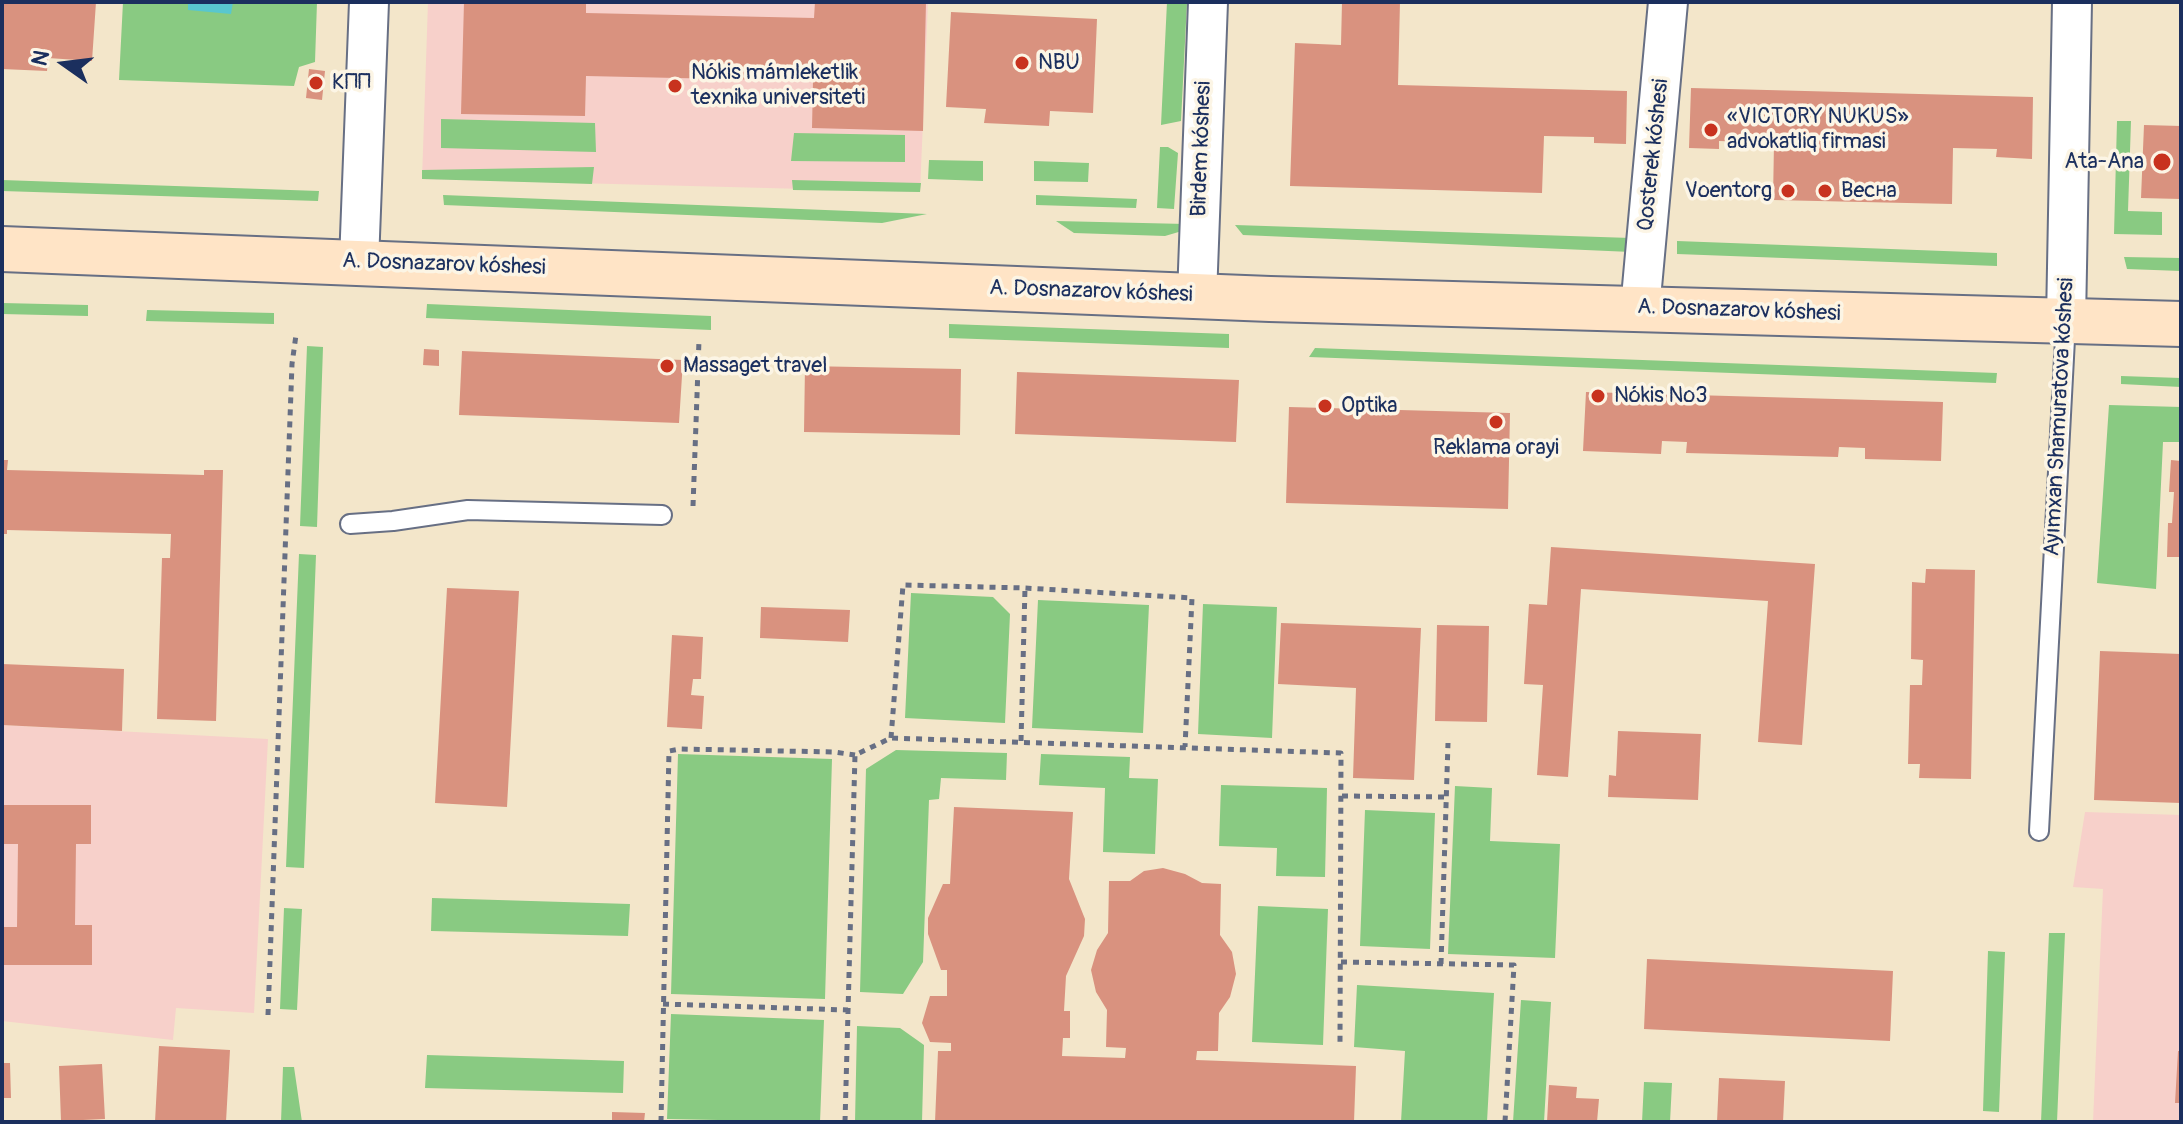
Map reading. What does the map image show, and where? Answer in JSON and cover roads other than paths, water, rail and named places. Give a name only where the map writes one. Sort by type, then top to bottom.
[{"type":"main road","name":"A. Dosnazarov kóshesi","points":[[2,249],[1197,296],[2181,324]]},
{"type":"street","points":[[359,262],[369,2]]},
{"type":"street","name":"Birdem kóshesi","points":[[1197,296],[1208,2]]},
{"type":"street","name":"Qosterek kóshesi","points":[[1640,309],[1668,2]]},
{"type":"street","name":"Ayımxan Shamuratova kóshesi","points":[[2066,320],[2072,2]]},
{"type":"lane","name":"Ayımxan Shamuratova kóshesi","points":[[2039,831],[2066,320]]},
{"type":"lane","points":[[350,524],[468,510],[662,515]]},
{"type":"water","points":[[188,2],[233,2],[231,14],[188,10]]},
{"type":"place","name":"NBU","points":[[1022,63]]},
{"type":"place","name":"КПП","points":[[316,83]]},
{"type":"place","name":"Nókis mámleketlik texnika universiteti","points":[[675,86]]},
{"type":"place","name":"«VICTORY NUKUS» advokatliq firmasi","points":[[1711,130]]},
{"type":"place","name":"Ata-Ana","points":[[2162,162]]},
{"type":"place","name":"Voentorg","points":[[1788,191]]},
{"type":"place","name":"Весна","points":[[1825,191]]},
{"type":"place","name":"Massaget travel","points":[[667,366]]},
{"type":"place","name":"Nókis №3","points":[[1598,396]]},
{"type":"place","name":"Optika","points":[[1325,406]]},
{"type":"place","name":"Reklama orayi","points":[[1496,422]]}]
